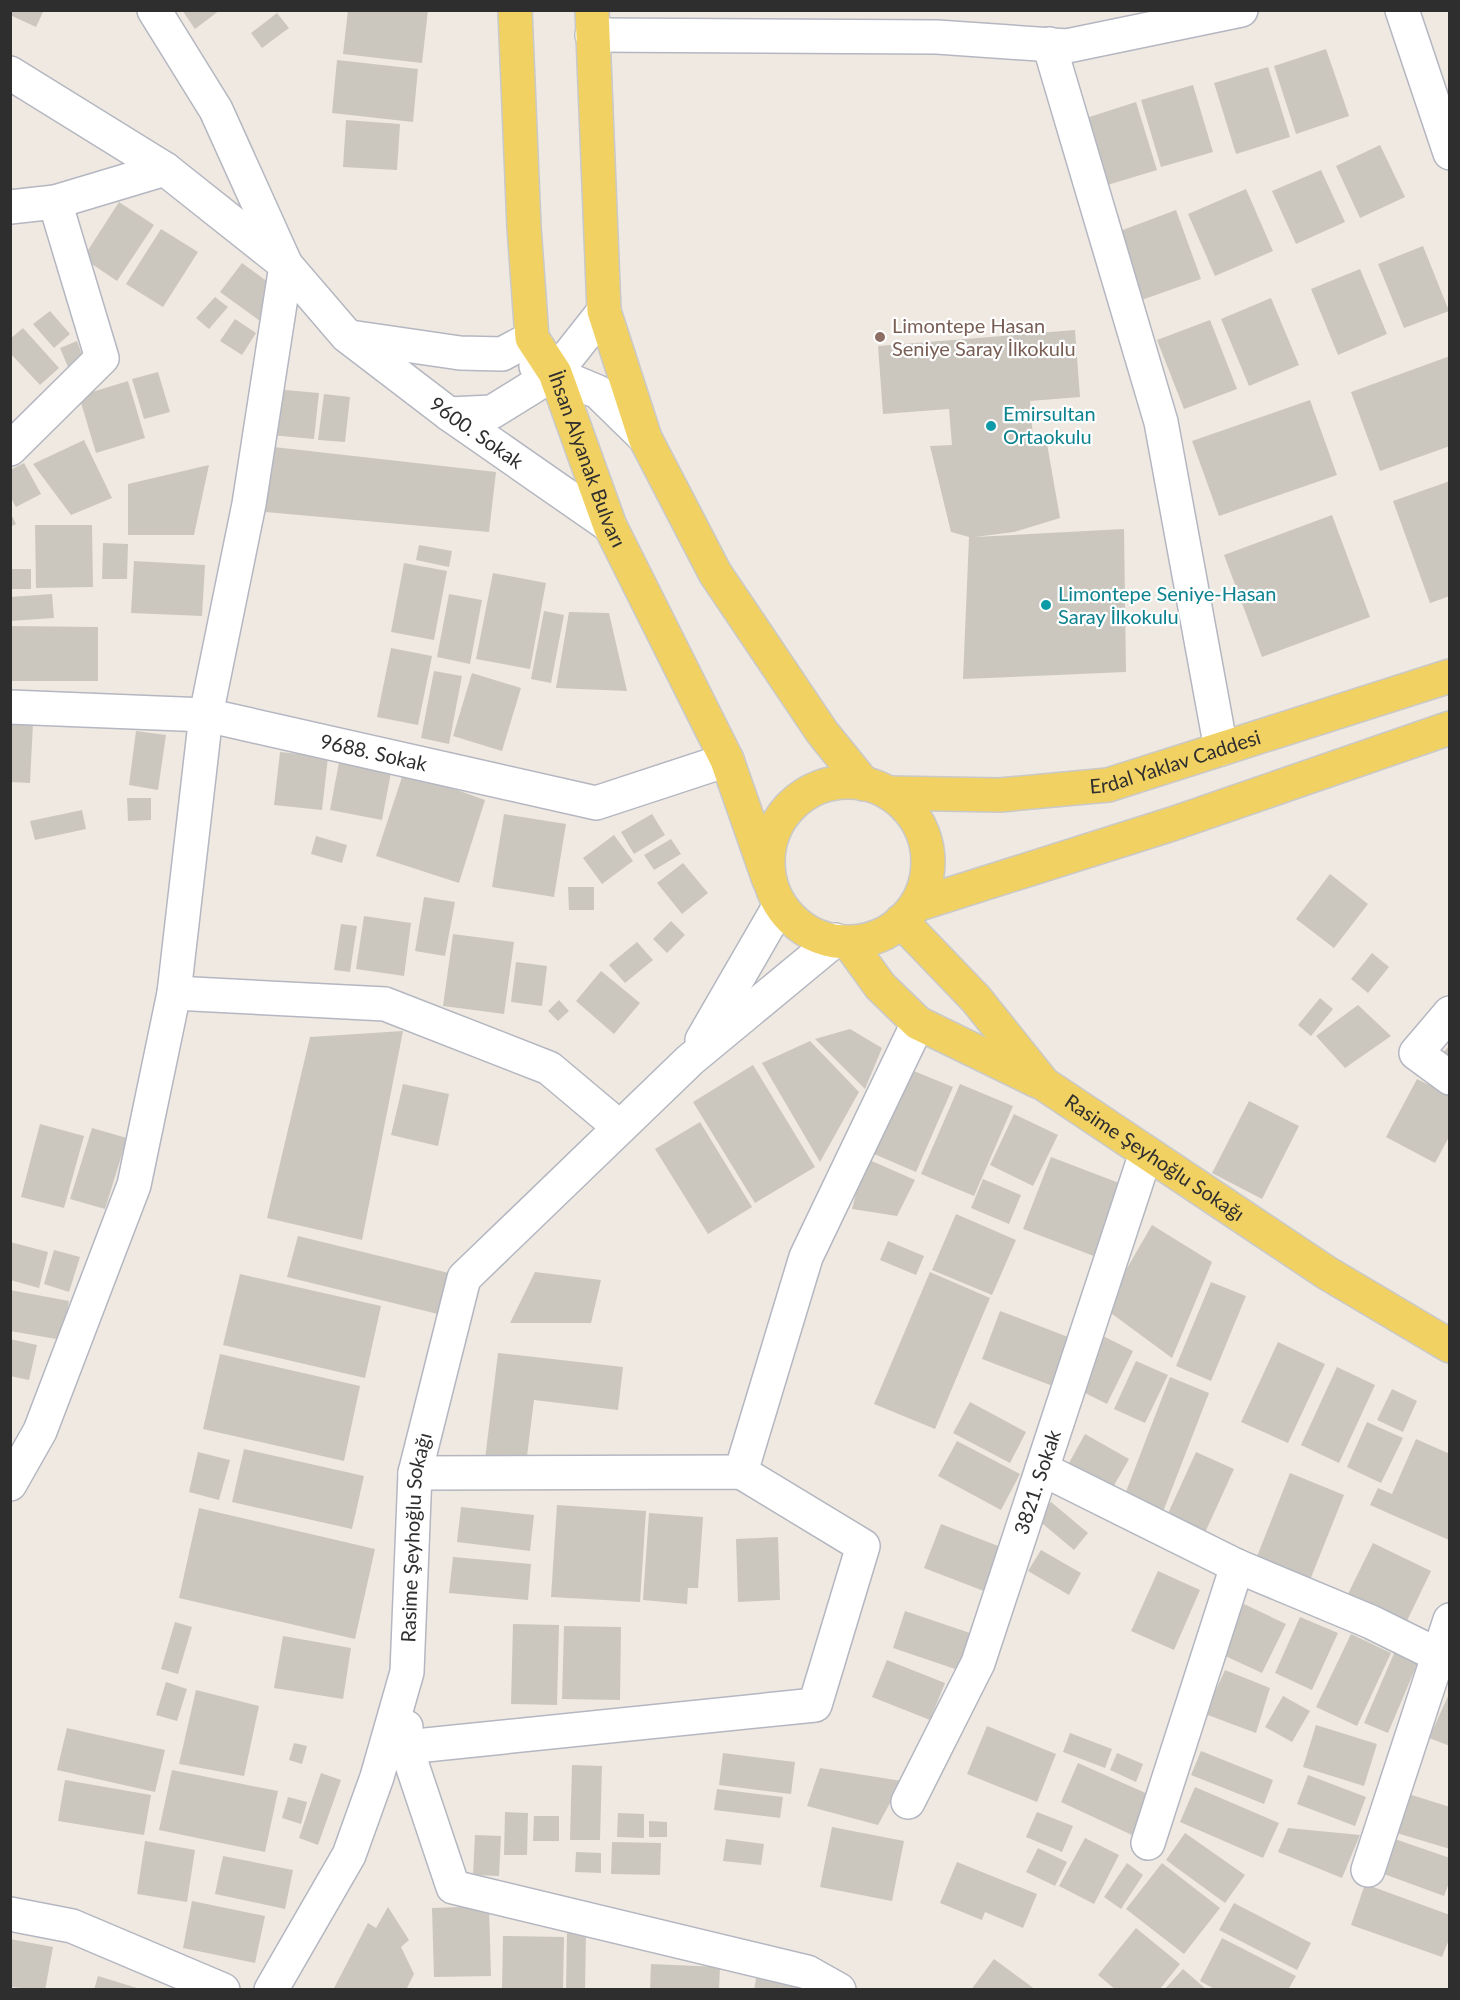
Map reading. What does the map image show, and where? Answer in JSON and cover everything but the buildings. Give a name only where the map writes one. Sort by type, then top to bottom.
[{"type":"main road","name":"İhsan Alyanak Bulvarı","points":[[515,10],[524,228],[532,338],[555,373],[610,526],[727,760],[775,893]]},
{"type":"main road","points":[[592,23],[604,310],[645,438],[715,573],[822,732],[877,789],[909,810],[922,832],[928,856],[927,873],[908,913]]},
{"type":"main road","name":"Erdal Yaklav Caddesi","points":[[877,789],[1000,795],[1108,784],[1449,676]]},
{"type":"main road","points":[[877,789],[838,783],[812,791],[791,806],[775,828],[768,854],[775,893],[798,926],[822,938],[842,941],[875,938],[908,913],[1449,728]]},
{"type":"main road","name":"Rasime Şeyhoğlu Sokağı","points":[[908,913],[1044,1084],[1327,1273],[1449,1346]]},
{"type":"main road","points":[[842,941],[880,986],[918,1023],[1044,1084]]},
{"type":"street","points":[[10,1484],[40,1431],[134,1185],[174,993],[206,715],[249,504],[286,265],[216,110],[154,10]]},
{"type":"street","points":[[592,23],[969,25],[1049,44],[1067,46],[1241,10]]},
{"type":"street","points":[[1402,10],[1449,153]]},
{"type":"street","points":[[1049,44],[1161,422],[1221,749]]},
{"type":"street","points":[[10,73],[165,169],[286,265]]},
{"type":"street","points":[[10,207],[55,202],[165,169]]},
{"type":"street","points":[[10,449],[102,358],[55,202]]},
{"type":"street","name":"9600. Sokak","points":[[286,265],[347,336],[449,414],[610,526]]},
{"type":"street","points":[[449,414],[492,412],[555,373],[604,310]]},
{"type":"street","points":[[347,336],[460,353],[502,354],[555,373],[598,392],[645,438]]},
{"type":"street","points":[[502,354],[532,338]]},
{"type":"street","name":"9688. Sokak","points":[[10,707],[206,715],[596,803],[727,760]]},
{"type":"street","points":[[690,1060],[775,893]]},
{"type":"street","points":[[690,1060],[842,941]]},
{"type":"street","points":[[174,993],[385,1004],[549,1068],[618,1126]]},
{"type":"street","points":[[1449,1014],[1416,1053],[1449,1078]]},
{"type":"street","points":[[741,1472],[806,1257],[918,1023]]},
{"type":"street","name":"Rasime Şeyhoğlu Sokağı","points":[[271,1989],[349,1855],[377,1777],[407,1672],[416,1473],[464,1278],[618,1126],[690,1060]]},
{"type":"street","name":"3821. Sokak","points":[[908,1802],[978,1663],[1146,1153]]},
{"type":"street","points":[[1042,1469],[1237,1566],[1371,1622],[1444,1658]]},
{"type":"street","points":[[406,1747],[815,1705],[863,1546],[741,1472],[416,1473]]},
{"type":"street","points":[[1148,1843],[1237,1566]]},
{"type":"street","points":[[1368,1870],[1444,1658],[1449,1620]]},
{"type":"street","points":[[407,1672],[406,1747],[453,1887],[807,1972],[839,1989]]},
{"type":"street","points":[[10,1914],[72,1926],[223,1989]]},
{"type":"place","name":"Limontepe Hasan Seniye Saray İlkokulu","points":[[880,337]]},
{"type":"place","name":"Emirsultan Ortaokulu","points":[[991,426]]},
{"type":"place","name":"Limontepe Seniye-Hasan Saray İlkokulu","points":[[1046,605]]}]
